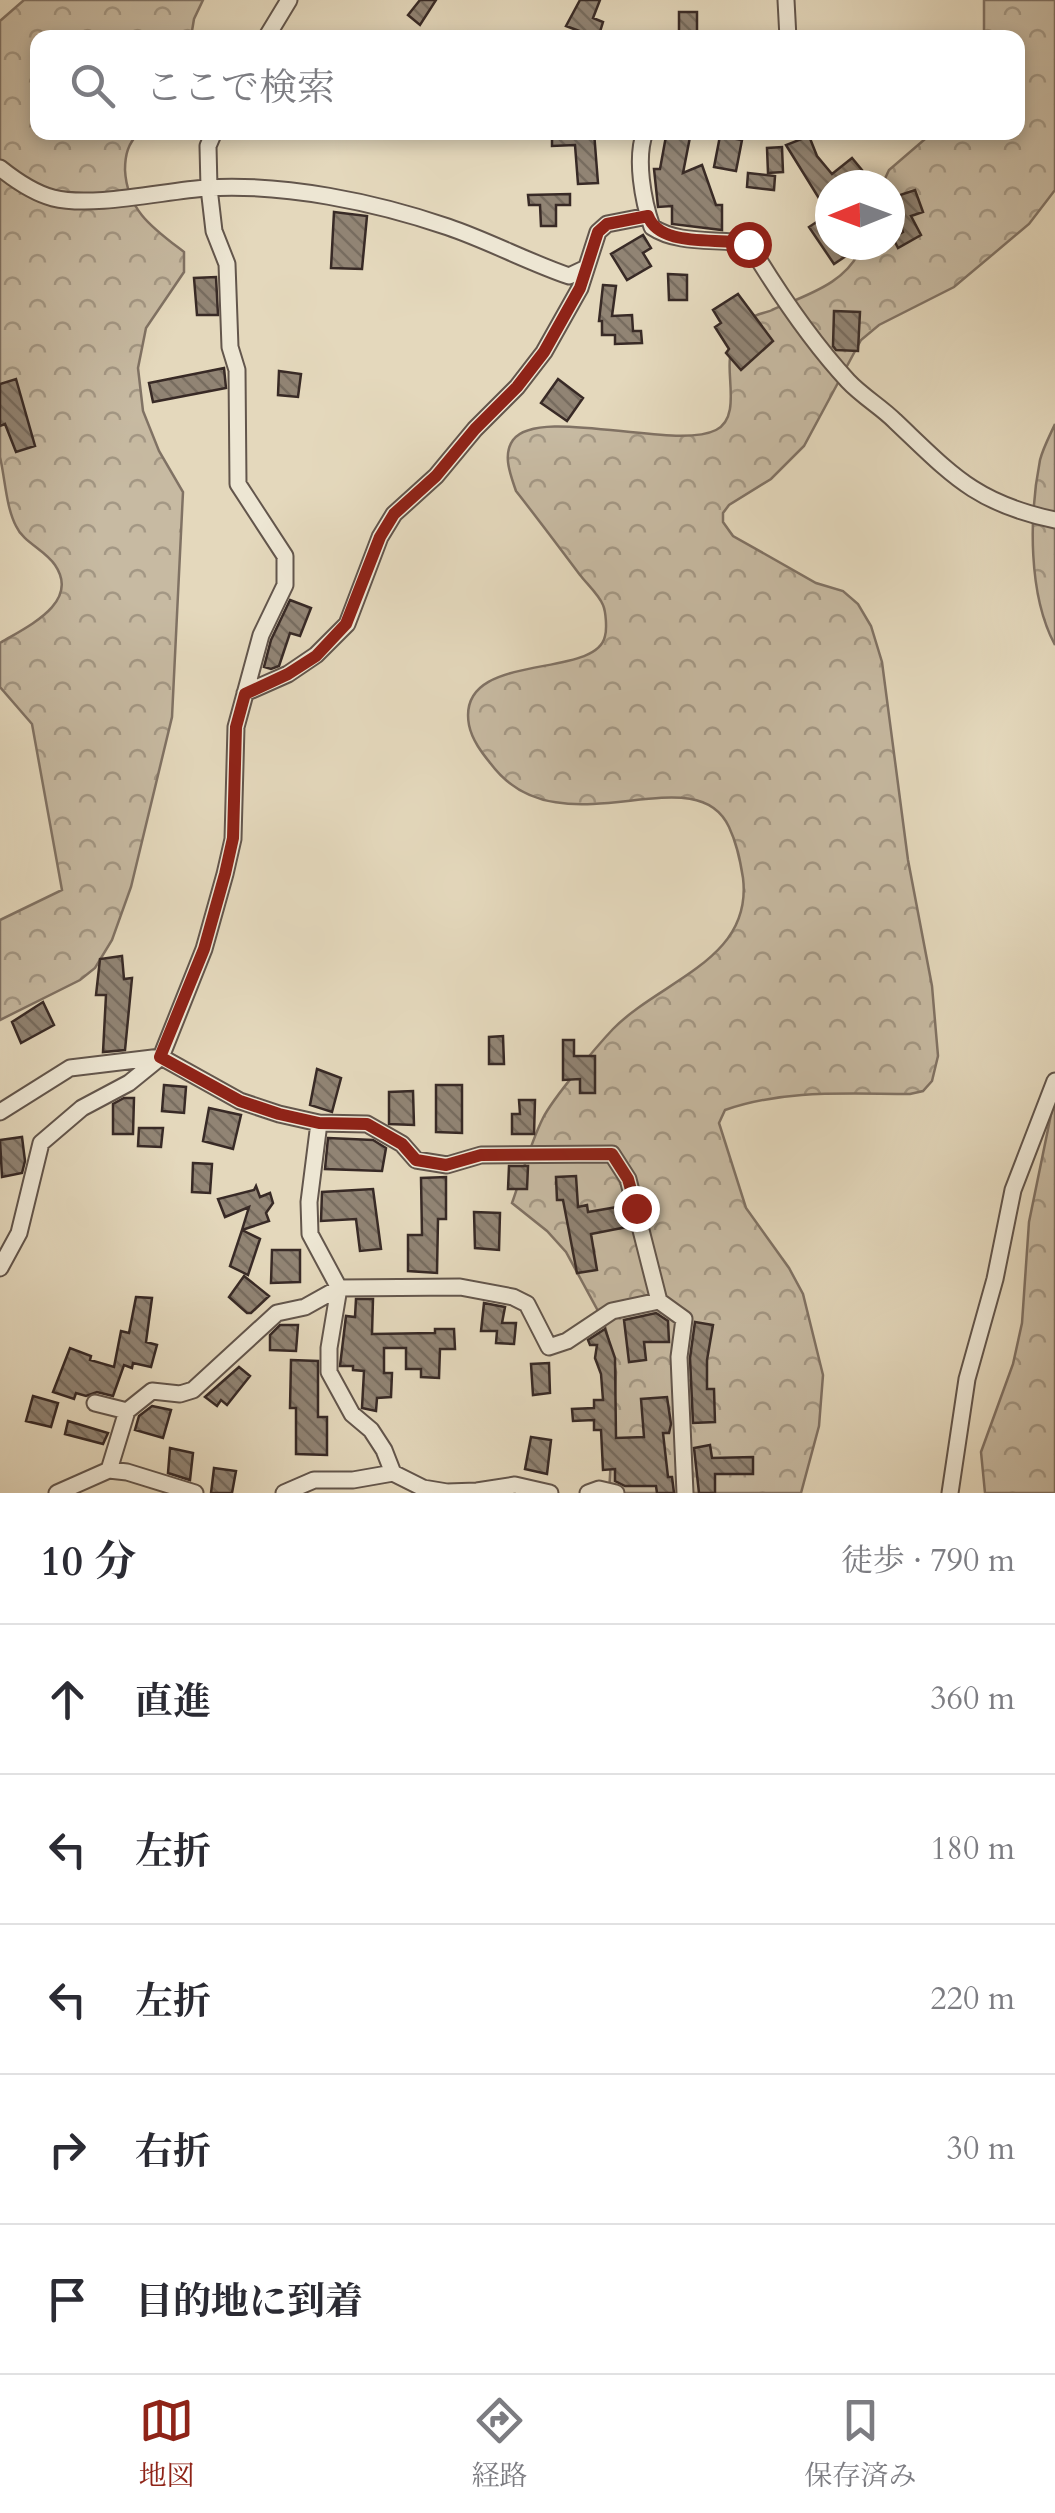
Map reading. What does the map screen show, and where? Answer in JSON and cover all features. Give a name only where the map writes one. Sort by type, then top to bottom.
[{"type":"street","points":[[271,30],[290,0]]},
{"type":"street","points":[[786,0],[788,30]]},
{"type":"street","points":[[0,1268],[20,1232],[41,1144],[82,1108],[129,1083],[160,1057],[204,949],[225,874],[233,838],[236,727],[261,634],[285,584],[285,556],[238,484],[237,370],[230,347],[227,264],[214,231],[209,188],[211,140]]},
{"type":"street","points":[[643,140],[644,194],[652,226],[669,238],[726,239],[749,244],[804,328],[851,384],[893,418],[939,466],[988,500],[1055,520]]},
{"type":"street","points":[[0,168],[50,198],[64,200],[209,188],[348,200],[452,228],[569,276],[586,268]]},
{"type":"street","points":[[245,694],[316,656],[346,624],[380,537],[394,514],[436,476],[544,352],[568,310],[598,232],[607,224],[648,216]]},
{"type":"street","points":[[0,1112],[70,1068],[160,1057],[240,1101],[319,1123],[367,1124],[402,1144],[416,1160],[446,1165],[481,1155],[612,1154],[628,1179],[659,1301]]},
{"type":"street","points":[[950,1493],[967,1379],[1014,1190],[1055,1081]]},
{"type":"street","points":[[319,1123],[309,1202],[310,1234],[339,1288],[329,1372],[352,1414],[371,1430],[393,1473],[423,1488],[477,1492],[514,1485],[550,1493]]},
{"type":"street","points":[[109,1470],[127,1411],[152,1391],[180,1394],[192,1390],[277,1313],[304,1308],[339,1288],[460,1287],[513,1297],[527,1304],[549,1347],[567,1341],[612,1311],[659,1301],[672,1308],[684,1320],[679,1357],[685,1493]]},
{"type":"street","points":[[95,1403],[127,1411]]},
{"type":"street","points":[[57,1493],[109,1470],[195,1493]]},
{"type":"street","points":[[284,1493],[314,1480],[354,1480],[393,1473]]},
{"type":"street","points":[[588,1493],[599,1489],[616,1493]]},
{"type":"green space","points":[[24,0],[203,0],[192,30],[30,30],[30,140],[134,140],[125,170],[131,197],[144,218],[184,252],[184,272],[146,328],[138,368],[143,411],[159,451],[183,492],[172,717],[131,887],[112,940],[95,968],[80,980],[0,1020],[0,920],[62,890],[32,724],[0,687],[0,643],[47,612],[61,591],[61,579],[55,565],[16,526],[0,457],[0,21]]},
{"type":"green space","points":[[984,0],[1055,0],[1055,190],[1029,224],[954,287],[879,325],[861,340],[804,446],[771,479],[729,505],[723,513],[723,522],[733,536],[816,583],[843,591],[858,604],[871,626],[882,662],[908,860],[932,986],[938,1056],[932,1081],[923,1091],[910,1094],[817,1094],[748,1103],[725,1110],[719,1123],[746,1208],[803,1294],[823,1375],[819,1426],[801,1493],[609,1493],[616,1372],[604,1322],[566,1252],[512,1203],[538,1128],[556,1098],[613,1029],[719,949],[734,929],[742,906],[743,878],[732,833],[712,806],[687,798],[587,804],[552,802],[519,790],[491,764],[475,741],[469,725],[470,701],[483,685],[504,675],[578,658],[596,650],[606,633],[601,601],[516,491],[508,452],[513,440],[527,430],[550,427],[670,436],[716,430],[728,417],[730,407],[730,358],[750,319],[812,293],[837,278],[854,260],[905,260],[905,170],[889,170],[924,140],[1025,140],[1025,30],[984,30]]},
{"type":"green space","points":[[1055,424],[1055,645],[1035,579],[1033,530],[1040,460]]},
{"type":"green space","points":[[1055,1095],[1055,1493],[985,1493],[981,1452],[1013,1364],[1022,1323],[1029,1222]]},
{"type":"building","points":[[420,0],[436,0],[420,25],[408,15]]},
{"type":"building","points":[[580,0],[600,0],[593,18],[603,22],[600,30],[566,26]]},
{"type":"building","points":[[679,12],[697,12],[697,30],[679,30]]},
{"type":"building","points":[[552,140],[595,140],[598,183],[578,184],[575,145],[552,146]]},
{"type":"building","points":[[665,140],[689,140],[683,173],[702,165],[716,205],[722,205],[722,230],[672,224],[672,206],[658,207],[654,169],[660,169]]},
{"type":"building","points":[[719,140],[742,140],[736,171],[714,167]]},
{"type":"building","points":[[811,140],[829,170],[815,170],[815,192],[786,145]]},
{"type":"building","points":[[782,147],[783,172],[768,173],[767,148]]},
{"type":"building","points":[[852,158],[862,170],[837,170]]},
{"type":"building","points":[[748,173],[775,176],[774,190],[747,187]]},
{"type":"building","points":[[915,190],[923,212],[911,216],[921,235],[905,244],[905,193]]},
{"type":"building","points":[[570,194],[570,205],[556,205],[556,226],[541,226],[540,205],[529,205],[528,195]]},
{"type":"building","points":[[334,212],[367,216],[362,269],[331,268]]},
{"type":"building","points":[[643,235],[651,248],[643,253],[651,266],[627,280],[611,254]]},
{"type":"building","points":[[668,274],[687,275],[687,300],[669,300]]},
{"type":"building","points":[[216,277],[218,315],[197,315],[194,278]]},
{"type":"building","points":[[603,285],[616,286],[612,316],[632,315],[633,331],[641,331],[642,343],[615,344],[615,335],[602,335],[599,321]]},
{"type":"building","points":[[738,294],[773,341],[741,370],[726,353],[729,349],[715,327],[721,323],[713,310]]},
{"type":"building","points":[[834,311],[860,312],[858,351],[836,350],[833,346]]},
{"type":"building","points":[[224,368],[226,388],[153,402],[149,383]]},
{"type":"building","points":[[279,371],[301,374],[298,397],[278,395]]},
{"type":"building","points":[[16,379],[35,446],[16,452],[5,424],[0,426],[0,384]]},
{"type":"building","points":[[558,379],[583,398],[567,421],[541,403]]},
{"type":"building","points":[[290,600],[311,608],[300,636],[290,633],[279,666],[264,667],[271,640]]},
{"type":"building","points":[[122,956],[124,979],[132,978],[125,1050],[103,1052],[106,995],[96,995],[100,959]]},
{"type":"building","points":[[43,1002],[54,1025],[21,1043],[12,1022]]},
{"type":"building","points":[[503,1036],[504,1064],[489,1064],[489,1037]]},
{"type":"building","points":[[563,1040],[574,1040],[574,1056],[595,1056],[595,1093],[580,1093],[580,1079],[563,1080]]},
{"type":"building","points":[[317,1069],[341,1078],[332,1112],[310,1105]]},
{"type":"building","points":[[164,1085],[186,1087],[184,1113],[162,1111]]},
{"type":"building","points":[[436,1085],[462,1085],[462,1133],[436,1132]]},
{"type":"building","points":[[413,1091],[414,1125],[389,1124],[389,1092]]},
{"type":"building","points":[[134,1098],[133,1134],[113,1134],[113,1104]]},
{"type":"building","points":[[519,1100],[535,1100],[534,1134],[512,1134],[512,1114],[520,1114]]},
{"type":"building","points":[[209,1108],[241,1115],[233,1149],[203,1141]]},
{"type":"building","points":[[139,1128],[163,1128],[161,1147],[138,1146]]},
{"type":"building","points":[[22,1137],[22,1173],[2,1177],[0,1140]]},
{"type":"building","points":[[328,1138],[373,1140],[386,1148],[382,1171],[325,1169]]},
{"type":"building","points":[[193,1163],[212,1164],[210,1193],[192,1192]]},
{"type":"building","points":[[509,1166],[528,1166],[527,1189],[508,1189]]},
{"type":"building","points":[[576,1176],[578,1207],[587,1205],[588,1212],[623,1206],[627,1227],[591,1234],[597,1270],[577,1273],[563,1200],[557,1200],[556,1177]]},
{"type":"building","points":[[446,1177],[446,1219],[438,1219],[437,1273],[408,1271],[408,1235],[422,1235],[421,1178]]},
{"type":"building","points":[[256,1186],[260,1197],[270,1193],[273,1203],[266,1213],[269,1221],[242,1230],[249,1207],[225,1217],[218,1199],[254,1190]]},
{"type":"building","points":[[373,1189],[381,1249],[360,1251],[356,1219],[321,1221],[322,1192]]},
{"type":"building","points":[[474,1212],[500,1213],[499,1250],[475,1248]]},
{"type":"building","points":[[242,1230],[260,1239],[248,1275],[230,1266]]},
{"type":"building","points":[[272,1250],[300,1250],[300,1282],[271,1283]]},
{"type":"building","points":[[244,1276],[269,1296],[251,1313],[229,1297]]},
{"type":"building","points":[[136,1297],[152,1298],[146,1342],[157,1345],[151,1367],[124,1365],[113,1396],[76,1393],[74,1399],[53,1392],[70,1348],[91,1356],[90,1360],[114,1367],[121,1331],[129,1333]]},
{"type":"building","points":[[356,1299],[373,1299],[372,1334],[454,1329],[455,1349],[440,1349],[439,1378],[421,1377],[421,1369],[406,1369],[406,1348],[384,1348],[384,1373],[392,1373],[391,1397],[377,1398],[376,1411],[362,1408],[364,1371],[340,1366],[346,1316],[355,1317]]},
{"type":"building","points":[[484,1303],[505,1307],[502,1323],[516,1323],[514,1344],[496,1343],[497,1331],[481,1331]]},
{"type":"building","points":[[656,1313],[668,1321],[669,1342],[644,1342],[646,1360],[629,1362],[624,1320]]},
{"type":"building","points":[[695,1322],[713,1325],[707,1389],[714,1389],[715,1422],[693,1423],[690,1358]]},
{"type":"building","points":[[280,1325],[298,1325],[296,1351],[270,1350],[270,1335]]},
{"type":"building","points":[[605,1329],[615,1358],[616,1438],[644,1437],[641,1399],[667,1397],[671,1424],[669,1433],[663,1433],[668,1477],[672,1477],[674,1493],[657,1493],[656,1486],[625,1486],[615,1481],[615,1469],[603,1470],[601,1430],[594,1430],[594,1420],[573,1421],[572,1409],[594,1408],[594,1400],[603,1400],[595,1358],[597,1345],[590,1345],[588,1340]]},
{"type":"building","points":[[291,1360],[318,1361],[318,1417],[327,1417],[327,1455],[296,1454],[296,1408],[290,1408]]},
{"type":"building","points":[[549,1363],[550,1393],[533,1395],[531,1364]]},
{"type":"building","points":[[239,1367],[250,1376],[227,1405],[221,1400],[217,1406],[205,1397]]},
{"type":"building","points":[[33,1396],[58,1403],[51,1427],[26,1421]]},
{"type":"building","points":[[152,1406],[171,1410],[163,1438],[135,1430],[139,1416]]},
{"type":"building","points":[[68,1421],[108,1433],[103,1444],[65,1434]]},
{"type":"building","points":[[531,1437],[551,1440],[547,1474],[525,1469]]},
{"type":"building","points":[[710,1445],[712,1458],[753,1457],[753,1474],[715,1474],[715,1493],[699,1493],[694,1448]]},
{"type":"building","points":[[170,1448],[193,1453],[190,1480],[168,1473]]},
{"type":"building","points":[[214,1468],[236,1471],[232,1493],[211,1493]]},
{"type":"route","points":[[636,1208],[628,1179],[612,1154],[481,1155],[446,1165],[416,1160],[402,1144],[367,1124],[319,1123],[279,1114],[240,1101],[160,1057],[204,949],[225,874],[233,838],[236,727],[245,694],[316,656],[346,624],[380,537],[394,514],[436,476],[544,352],[580,288],[598,232],[607,224],[648,216],[652,226],[669,238],[726,239],[748,244]]}]
